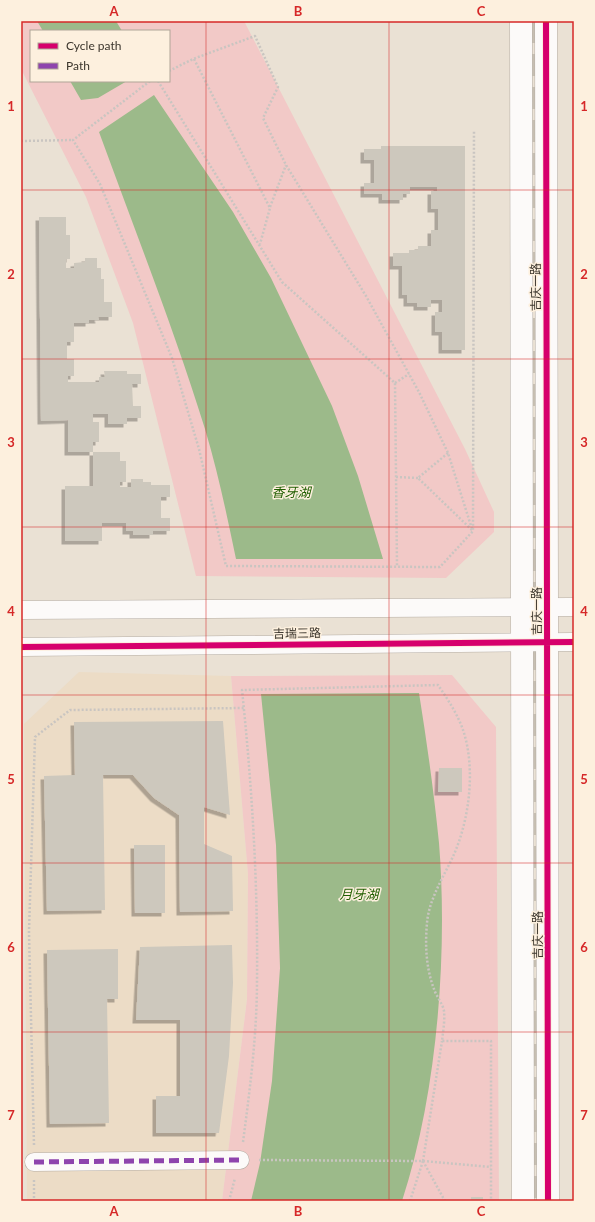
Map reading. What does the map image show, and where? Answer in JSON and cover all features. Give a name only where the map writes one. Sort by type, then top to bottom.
[{"type":"street","name":"吉庆一路","points":[[521,21],[523,1201]]},
{"type":"street","name":"吉庆一路","points":[[546,21],[548,1201]]},
{"type":"street","name":"吉瑞三路","points":[[21,610],[574,607]]},
{"type":"street","name":"吉瑞三路","points":[[21,647],[574,642]]},
{"type":"street","points":[[34,1162],[247,1160]]},
{"type":"path","points":[[170,71],[194,59],[255,36],[278,86],[263,118],[286,165],[366,296],[409,374],[448,452],[473,531]]},
{"type":"path","points":[[194,59],[270,208]]},
{"type":"path","points":[[21,141],[73,140],[149,82]]},
{"type":"path","points":[[159,82],[282,282],[395,384],[397,566]]},
{"type":"path","points":[[73,140],[100,184],[172,358],[199,449],[226,566],[440,567],[473,531],[474,130]]},
{"type":"path","points":[[260,245],[270,208],[286,165]]},
{"type":"path","points":[[395,384],[409,374]]},
{"type":"path","points":[[418,478],[448,452]]},
{"type":"path","points":[[396,477],[418,478],[473,531]]},
{"type":"path","points":[[229,1201],[247,1160],[257,980],[254,846],[242,690],[438,685],[451,704],[462,728],[467,750],[469,770],[467,812],[462,832],[432,904],[427,920],[426,936],[429,972],[434,989],[444,1010],[442,1041],[426,1134],[423,1161],[410,1201]]},
{"type":"path","points":[[34,1201],[29,932],[35,737],[70,710],[244,708]]},
{"type":"path","points":[[442,1041],[491,1041],[491,1201]]},
{"type":"path","points":[[247,1160],[416,1160],[491,1167]]},
{"type":"path","points":[[423,1161],[445,1201]]},
{"type":"shaded area","points":[[21,21],[244,21],[465,449],[494,512],[494,532],[446,578],[196,576],[133,323],[86,197],[21,69]]},
{"type":"shaded area","points":[[79,672],[231,676],[248,874],[247,999],[222,1201],[27,1201],[24,724]]},
{"type":"shaded area","name":"月牙湖","points":[[452,675],[496,727],[499,1201],[222,1201],[247,999],[248,874],[231,676]]},
{"type":"water","points":[[37,21],[116,21],[121,30],[42,30]]},
{"type":"water","points":[[71,82],[125,82],[98,98],[81,100]]},
{"type":"water","name":"香牙湖","points":[[154,95],[233,212],[271,278],[332,406],[358,476],[383,559],[236,559],[222,494],[205,429],[167,317],[99,132]]},
{"type":"water","name":"月牙湖","points":[[419,693],[439,843],[442,931],[437,1024],[431,1070],[424,1116],[414,1160],[402,1201],[251,1201],[260,1163],[272,1081],[280,968],[276,845],[261,694]]},
{"type":"building","points":[[381,146],[465,146],[465,350],[442,350],[442,332],[435,332],[435,312],[442,312],[442,300],[431,300],[431,307],[417,307],[417,303],[407,303],[407,295],[402,295],[402,266],[393,266],[393,253],[409,253],[409,250],[418,250],[418,246],[431,246],[431,230],[438,230],[438,209],[431,209],[431,191],[437,191],[437,187],[410,187],[410,194],[403,194],[403,200],[382,200],[382,194],[364,194],[364,183],[374,183],[374,160],[364,160],[364,149],[381,149]]},
{"type":"building","points":[[39,217],[66,217],[66,235],[70,235],[70,259],[66,259],[66,268],[74,268],[74,263],[85,262],[85,258],[97,258],[97,268],[101,268],[101,279],[104,279],[104,302],[112,302],[112,317],[98,317],[99,320],[89,320],[89,323],[74,323],[74,342],[67,342],[67,359],[74,359],[74,376],[68,376],[68,382],[99,382],[99,377],[105,377],[104,371],[127,371],[127,374],[141,374],[141,384],[132,384],[133,406],[141,406],[141,418],[127,418],[127,424],[108,424],[108,414],[93,414],[93,422],[99,422],[99,442],[93,442],[93,452],[68,452],[68,420],[41,421]]},
{"type":"building","points":[[93,452],[120,452],[120,461],[126,461],[126,482],[120,482],[120,487],[131,487],[131,479],[143,479],[143,482],[151,482],[151,485],[170,485],[170,497],[161,497],[161,518],[170,518],[170,531],[153,531],[153,535],[133,535],[133,531],[126,531],[126,523],[102,523],[102,541],[65,541],[65,486],[93,486]]},
{"type":"building","points":[[223,721],[230,815],[204,807],[204,844],[232,856],[233,911],[180,912],[179,815],[154,798],[133,775],[103,775],[105,910],[47,911],[44,776],[75,775],[74,722]]},
{"type":"building","points":[[439,768],[462,768],[462,792],[438,792]]},
{"type":"building","points":[[134,845],[165,845],[165,913],[135,913]]},
{"type":"building","points":[[232,945],[233,983],[229,1056],[219,1133],[156,1133],[156,1096],[180,1096],[180,1020],[136,1020],[140,947]]},
{"type":"building","points":[[118,949],[118,999],[107,999],[109,1123],[50,1124],[47,950]]},
{"type":"building","points":[[471,1197],[483,1197],[483,1201],[471,1201]]},
{"type":"tunnel","points":[[534,21],[536,1201]]},
{"type":"marked path","points":[[34,1162],[240,1160]]},
{"type":"cycle path","points":[[546,21],[548,1201]]},
{"type":"cycle path","points":[[21,647],[574,642]]}]
